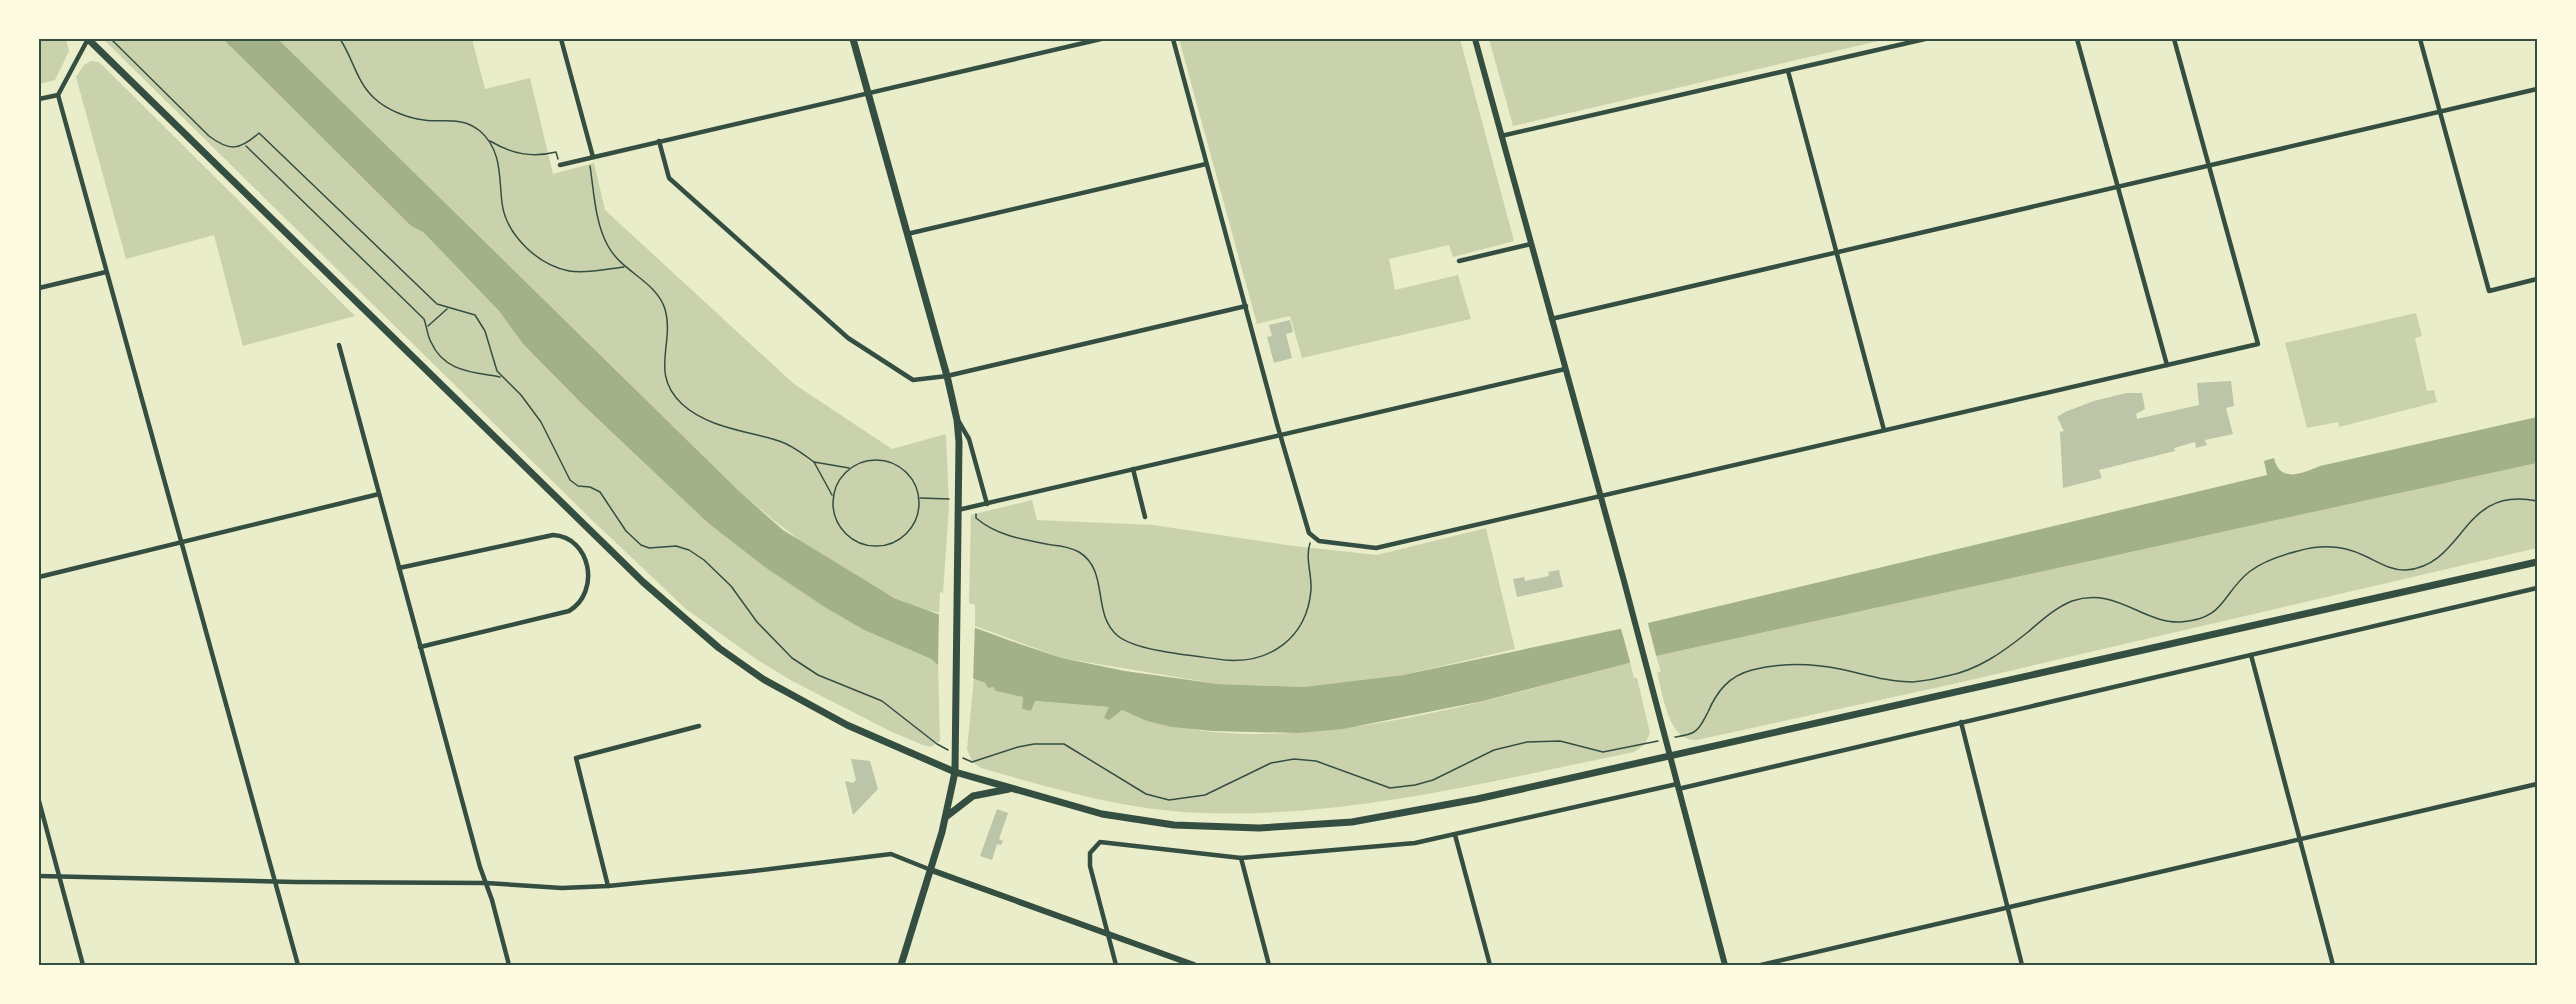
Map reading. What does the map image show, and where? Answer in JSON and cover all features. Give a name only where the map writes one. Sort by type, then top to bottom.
[{"type":"main road","points":[[88,39],[495,438],[690,625],[718,648],[786,692],[847,725],[955,772],[1079,809],[1174,825],[1259,828],[1352,822],[1477,799],[1670,757],[2537,562]]},
{"type":"main road","points":[[854,39],[947,376],[957,420],[955,772],[931,870],[901,965]]},
{"type":"main road","points":[[946,816],[973,796],[1011,788]]},
{"type":"street","points":[[88,39],[58,95],[298,965]]},
{"type":"street","points":[[561,39],[593,157]]},
{"type":"street","points":[[560,165],[1101,39]]},
{"type":"street","points":[[1173,39],[1280,435],[1311,537],[1319,541],[1376,548],[2258,344],[2174,39]]},
{"type":"street","points":[[1475,39],[1600,495],[1725,965]]},
{"type":"street","points":[[1501,136],[1925,39]]},
{"type":"street","points":[[2077,39],[2168,365]]},
{"type":"street","points":[[2420,39],[2489,291],[2537,279]]},
{"type":"street","points":[[1788,71],[1884,430]]},
{"type":"street","points":[[1551,319],[2537,89]]},
{"type":"street","points":[[39,99],[58,95]]},
{"type":"street","points":[[659,141],[669,178],[848,338],[913,380],[947,376],[1246,306]]},
{"type":"street","points":[[907,234],[1206,164]]},
{"type":"street","points":[[1460,261],[1531,244]]},
{"type":"street","points":[[39,288],[106,272]]},
{"type":"street","points":[[339,345],[509,965]]},
{"type":"street","points":[[958,510],[1565,369]]},
{"type":"street","points":[[957,420],[969,439],[987,504]]},
{"type":"street","points":[[1133,469],[1145,517]]},
{"type":"street","points":[[39,577],[379,494]]},
{"type":"street","points":[[399,568],[553,535],[562,535],[577,545],[587,564],[589,574],[586,592],[577,606],[569,611],[420,647]]},
{"type":"street","points":[[1116,965],[1090,866],[1090,853],[1100,842],[1241,858],[1415,843],[1961,722],[2537,588]]},
{"type":"street","points":[[2251,655],[2333,965]]},
{"type":"street","points":[[1961,722],[2022,965]]},
{"type":"street","points":[[608,886],[576,758],[699,726]]},
{"type":"street","points":[[1761,965],[2537,784]]},
{"type":"street","points":[[39,801],[83,965]]},
{"type":"street","points":[[1455,835],[1490,965]]},
{"type":"street","points":[[39,876],[486,883],[562,888],[608,886],[891,854],[1194,965]]},
{"type":"street","points":[[1241,858],[1269,965]]},
{"type":"path","points":[[111,39],[221,146],[245,145],[259,132],[437,304],[447,309],[475,315],[485,331],[491,355],[501,377],[521,395],[541,422],[570,480],[578,486],[590,487],[600,492],[634,540],[649,548],[676,546],[689,550],[704,560],[731,586],[762,628],[792,658],[818,675],[882,701],[936,744],[955,754]]},
{"type":"path","points":[[340,39],[358,78],[374,98],[397,113],[424,120],[457,119],[469,123],[490,141],[504,149],[525,155],[545,155],[556,152],[560,165]]},
{"type":"path","points":[[490,141],[502,177],[505,215],[523,244],[542,259],[569,271],[625,266]]},
{"type":"path","points":[[245,145],[424,320],[434,350],[452,366],[471,374],[501,377]]},
{"type":"path","points":[[593,157],[590,165],[598,217],[607,246],[661,299],[667,324],[664,351],[667,381],[672,393],[682,405],[727,427],[779,441],[814,462],[833,496]]},
{"type":"path","points":[[427,327],[447,309]]},
{"type":"path","points":[[874,459],[887,460],[909,474],[920,498],[919,511],[908,533],[899,540],[875,547],[852,539],[843,531],[834,515],[833,496],[836,485],[850,468],[874,459]]},
{"type":"path","points":[[814,462],[850,468]]},
{"type":"path","points":[[920,498],[942,499]]},
{"type":"path","points":[[1680,736],[1697,729],[1722,687],[1731,679],[1750,671],[1777,666],[1813,665],[1902,681],[1949,676],[1976,668],[1990,660],[2057,608],[2083,598],[2108,599],[2172,622],[2195,620],[2214,613],[2250,571],[2279,556],[2319,546],[2334,546],[2348,548],[2396,570],[2418,568],[2437,561],[2471,519],[2491,505],[2517,499],[2537,501]]},
{"type":"path","points":[[976,512],[976,518],[989,528],[1018,538],[1071,548],[1088,559],[1098,577],[1106,621],[1124,639],[1171,652],[1231,661],[1246,660],[1278,649],[1294,637],[1306,611],[1311,591],[1307,554],[1311,537]]},
{"type":"path","points":[[972,762],[1018,747],[1034,744],[1064,744],[1146,794],[1169,800],[1205,795],[1271,763],[1294,759],[1316,761],[1390,788],[1433,780],[1494,750],[1527,742],[1560,741],[1603,752],[1646,744]]},
{"type":"shaded area","points":[[39,39],[66,39],[69,51],[55,80],[39,84]]},
{"type":"shaded area","points":[[103,39],[223,39],[411,226],[423,232],[499,311],[523,344],[583,405],[708,523],[766,568],[826,608],[864,630],[931,659],[938,665],[940,741],[931,747],[923,745],[892,732],[792,681],[756,659],[686,609],[594,522]]},
{"type":"shaded area","points":[[223,39],[278,39],[739,491],[783,530],[894,598],[1062,658],[1125,671],[1218,684],[1303,687],[1403,675],[1648,623],[2267,475],[2264,461],[2274,458],[2281,471],[2287,474],[2300,473],[2320,466],[2537,417],[2537,463],[1656,656],[1483,701],[1343,729],[1299,733],[1212,731],[1172,727],[1147,721],[1122,710],[1109,720],[1104,718],[1109,707],[1035,701],[1031,711],[1022,709],[1023,697],[996,691],[993,687],[988,688],[985,683],[938,665],[931,659],[864,630],[826,608],[766,568],[708,523],[583,405],[523,344],[499,311],[423,232],[411,226]]},
{"type":"shaded area","points":[[278,39],[472,39],[485,89],[530,78],[553,174],[594,163],[605,210],[794,384],[892,449],[946,434],[949,506],[943,593],[940,592],[939,613],[912,605],[858,579],[808,546],[739,491]]},
{"type":"shaded area","points":[[1179,39],[1460,39],[1514,241],[1453,257],[1449,245],[1389,259],[1395,290],[1458,275],[1471,319],[1302,358],[1290,316],[1257,324]]},
{"type":"shaded area","points":[[1489,39],[1887,39],[1513,126]]},
{"type":"shaded area","points":[[91,61],[99,62],[355,316],[243,346],[214,235],[126,259],[76,77],[84,65]]},
{"type":"shaded area","points":[[2416,313],[2422,336],[2415,338],[2427,391],[2434,390],[2437,402],[2339,427],[2338,422],[2307,428],[2285,343]]},
{"type":"shaded area","points":[[2537,463],[2537,548],[1953,684],[1697,740],[1687,739],[1679,733],[1668,715],[1657,673],[1661,671],[1656,656]]},
{"type":"shaded area","points":[[1032,500],[1037,520],[1153,525],[1294,546],[1377,555],[1486,528],[1515,649],[1403,675],[1303,687],[1218,684],[1062,658],[975,626],[975,605],[969,603],[971,515]]},
{"type":"shaded area","points":[[1630,662],[1634,678],[1637,678],[1650,733],[1645,744],[1634,752],[1474,785],[1366,804],[1258,813],[1204,813],[1147,808],[1064,791],[981,768],[972,762],[967,749],[974,678],[999,690],[1023,697],[1022,709],[1031,711],[1034,701],[1110,707],[1104,718],[1122,710],[1179,727],[1242,734],[1308,732],[1376,724],[1509,695]]},
{"type":"pier","points":[[939,610],[975,623],[973,681],[938,668]]},
{"type":"pier","points":[[1647,620],[1657,659],[1631,665],[1620,625]]},
{"type":"building","points":[[1290,320],[1293,332],[1286,334],[1292,358],[1274,363],[1267,337],[1272,336],[1269,325]]},
{"type":"building","points":[[2231,381],[2234,406],[2226,408],[2233,434],[2205,440],[2207,445],[2196,448],[2195,442],[2174,448],[2175,451],[2099,470],[2102,478],[2063,488],[2060,432],[2064,431],[2057,417],[2094,401],[2126,393],[2142,393],[2145,409],[2136,414],[2137,419],[2199,405],[2197,383]]},
{"type":"building","points":[[1559,570],[1563,587],[1517,597],[1513,579],[1524,577],[1525,581],[1549,576],[1548,572]]},
{"type":"building","points":[[851,759],[870,761],[878,789],[853,815],[845,781],[853,783],[856,780]]},
{"type":"building","points":[[997,809],[1008,813],[999,839],[1003,841],[1001,845],[997,844],[992,860],[980,856]]}]
